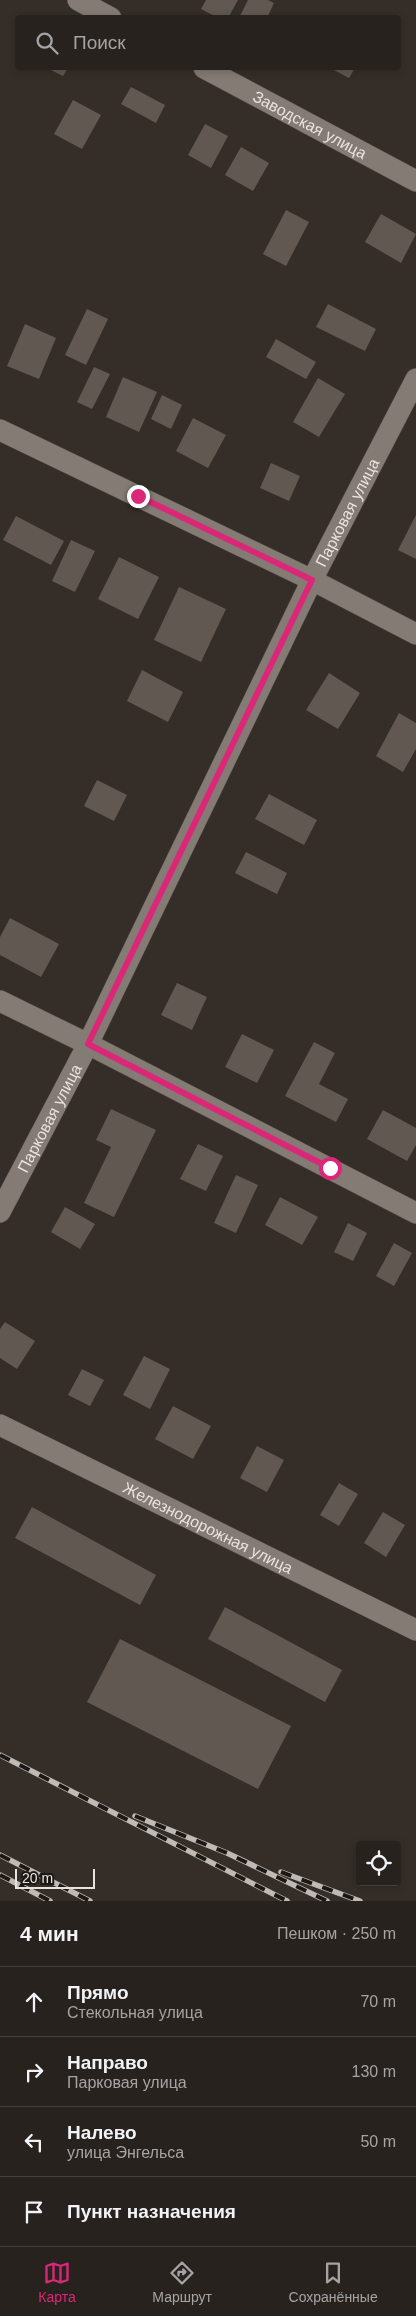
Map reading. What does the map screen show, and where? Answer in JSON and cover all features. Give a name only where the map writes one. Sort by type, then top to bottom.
[{"type":"street","points":[[78,0],[106,15]]},
{"type":"street","name":"Заводская улица","points":[[208,70],[416,181]]},
{"type":"street","name":"Парковая улица","points":[[0,1212],[88,1044],[312,580],[416,379]]},
{"type":"street","points":[[0,430],[312,580],[416,634]]},
{"type":"street","points":[[0,1001],[88,1044],[416,1213]]},
{"type":"street","name":"Железнодорожная улица","points":[[0,1425],[416,1630]]},
{"type":"building","points":[[206,0],[238,0],[230,15],[212,15],[201,9]]},
{"type":"building","points":[[248,0],[268,0],[274,3],[268,15],[240,15]]},
{"type":"building","points":[[51,70],[67,70],[63,76]]},
{"type":"building","points":[[334,70],[354,70],[349,78]]},
{"type":"building","points":[[131,87],[165,105],[156,123],[121,104]]},
{"type":"building","points":[[73,100],[101,115],[82,149],[54,134]]},
{"type":"building","points":[[205,124],[228,136],[211,168],[188,155]]},
{"type":"building","points":[[241,147],[269,163],[253,191],[225,175]]},
{"type":"building","points":[[286,210],[309,222],[286,266],[263,254]]},
{"type":"building","points":[[381,214],[416,234],[401,263],[365,242]]},
{"type":"building","points":[[328,304],[376,329],[365,351],[316,327]]},
{"type":"building","points":[[87,309],[108,319],[86,365],[65,355]]},
{"type":"building","points":[[25,324],[56,338],[39,379],[7,366]]},
{"type":"building","points":[[276,339],[316,362],[306,379],[266,357]]},
{"type":"building","points":[[94,367],[110,374],[92,409],[77,402]]},
{"type":"building","points":[[123,377],[157,392],[139,432],[106,417]]},
{"type":"building","points":[[318,378],[345,394],[319,437],[293,422]]},
{"type":"building","points":[[162,395],[182,405],[171,429],[151,419]]},
{"type":"building","points":[[193,418],[226,435],[208,468],[176,451]]},
{"type":"building","points":[[271,463],[300,476],[289,501],[260,488]]},
{"type":"building","points":[[416,515],[416,559],[398,550]]},
{"type":"building","points":[[16,516],[64,541],[51,565],[3,540]]},
{"type":"building","points":[[71,540],[95,551],[75,592],[52,581]]},
{"type":"building","points":[[119,557],[159,577],[138,619],[98,599]]},
{"type":"building","points":[[179,587],[226,609],[201,662],[154,640]]},
{"type":"building","points":[[142,670],[183,692],[168,722],[127,701]]},
{"type":"building","points":[[329,673],[360,693],[338,729],[306,710]]},
{"type":"building","points":[[399,713],[416,723],[416,749],[403,772],[376,756]]},
{"type":"building","points":[[97,780],[127,795],[114,821],[84,806]]},
{"type":"building","points":[[269,794],[317,820],[304,845],[255,819]]},
{"type":"building","points":[[246,852],[287,873],[277,894],[235,873]]},
{"type":"building","points":[[10,918],[59,944],[41,977],[0,955],[0,937]]},
{"type":"building","points":[[177,983],[207,997],[192,1030],[161,1015]]},
{"type":"building","points":[[242,1034],[274,1050],[257,1083],[225,1067]]},
{"type":"building","points":[[314,1042],[335,1053],[319,1084],[348,1099],[336,1122],[285,1096]]},
{"type":"building","points":[[111,1109],[156,1130],[114,1217],[84,1203],[111,1147],[96,1140]]},
{"type":"building","points":[[383,1110],[416,1128],[416,1145],[407,1161],[367,1139]]},
{"type":"building","points":[[198,1144],[223,1156],[206,1191],[180,1179]]},
{"type":"building","points":[[236,1175],[258,1185],[236,1233],[214,1223]]},
{"type":"building","points":[[280,1197],[318,1217],[302,1245],[265,1225]]},
{"type":"building","points":[[65,1207],[95,1224],[80,1249],[51,1232]]},
{"type":"building","points":[[348,1223],[367,1233],[353,1261],[334,1252]]},
{"type":"building","points":[[394,1243],[412,1253],[394,1286],[376,1276]]},
{"type":"building","points":[[5,1322],[35,1341],[17,1369],[0,1358],[0,1329]]},
{"type":"building","points":[[144,1356],[170,1369],[150,1409],[123,1395]]},
{"type":"building","points":[[82,1369],[104,1380],[90,1406],[68,1395]]},
{"type":"building","points":[[173,1406],[211,1426],[193,1459],[155,1439]]},
{"type":"building","points":[[257,1446],[284,1460],[267,1492],[240,1478]]},
{"type":"building","points":[[339,1483],[358,1494],[339,1526],[320,1515]]},
{"type":"building","points":[[32,1507],[156,1575],[140,1605],[15,1538]]},
{"type":"building","points":[[383,1512],[405,1525],[386,1557],[364,1543]]},
{"type":"building","points":[[225,1607],[342,1670],[325,1702],[208,1639]]},
{"type":"building","points":[[120,1639],[291,1726],[258,1789],[87,1702]]},
{"type":"railway","points":[[0,1755],[287,1901]]},
{"type":"railway","points":[[135,1816],[227,1853],[327,1901]]},
{"type":"railway","points":[[0,1855],[90,1901]]},
{"type":"railway","points":[[281,1872],[360,1901]]},
{"type":"railway","points":[[0,1875],[50,1901]]},
{"type":"route","points":[[138,496],[312,580],[88,1044],[330,1168]]}]
